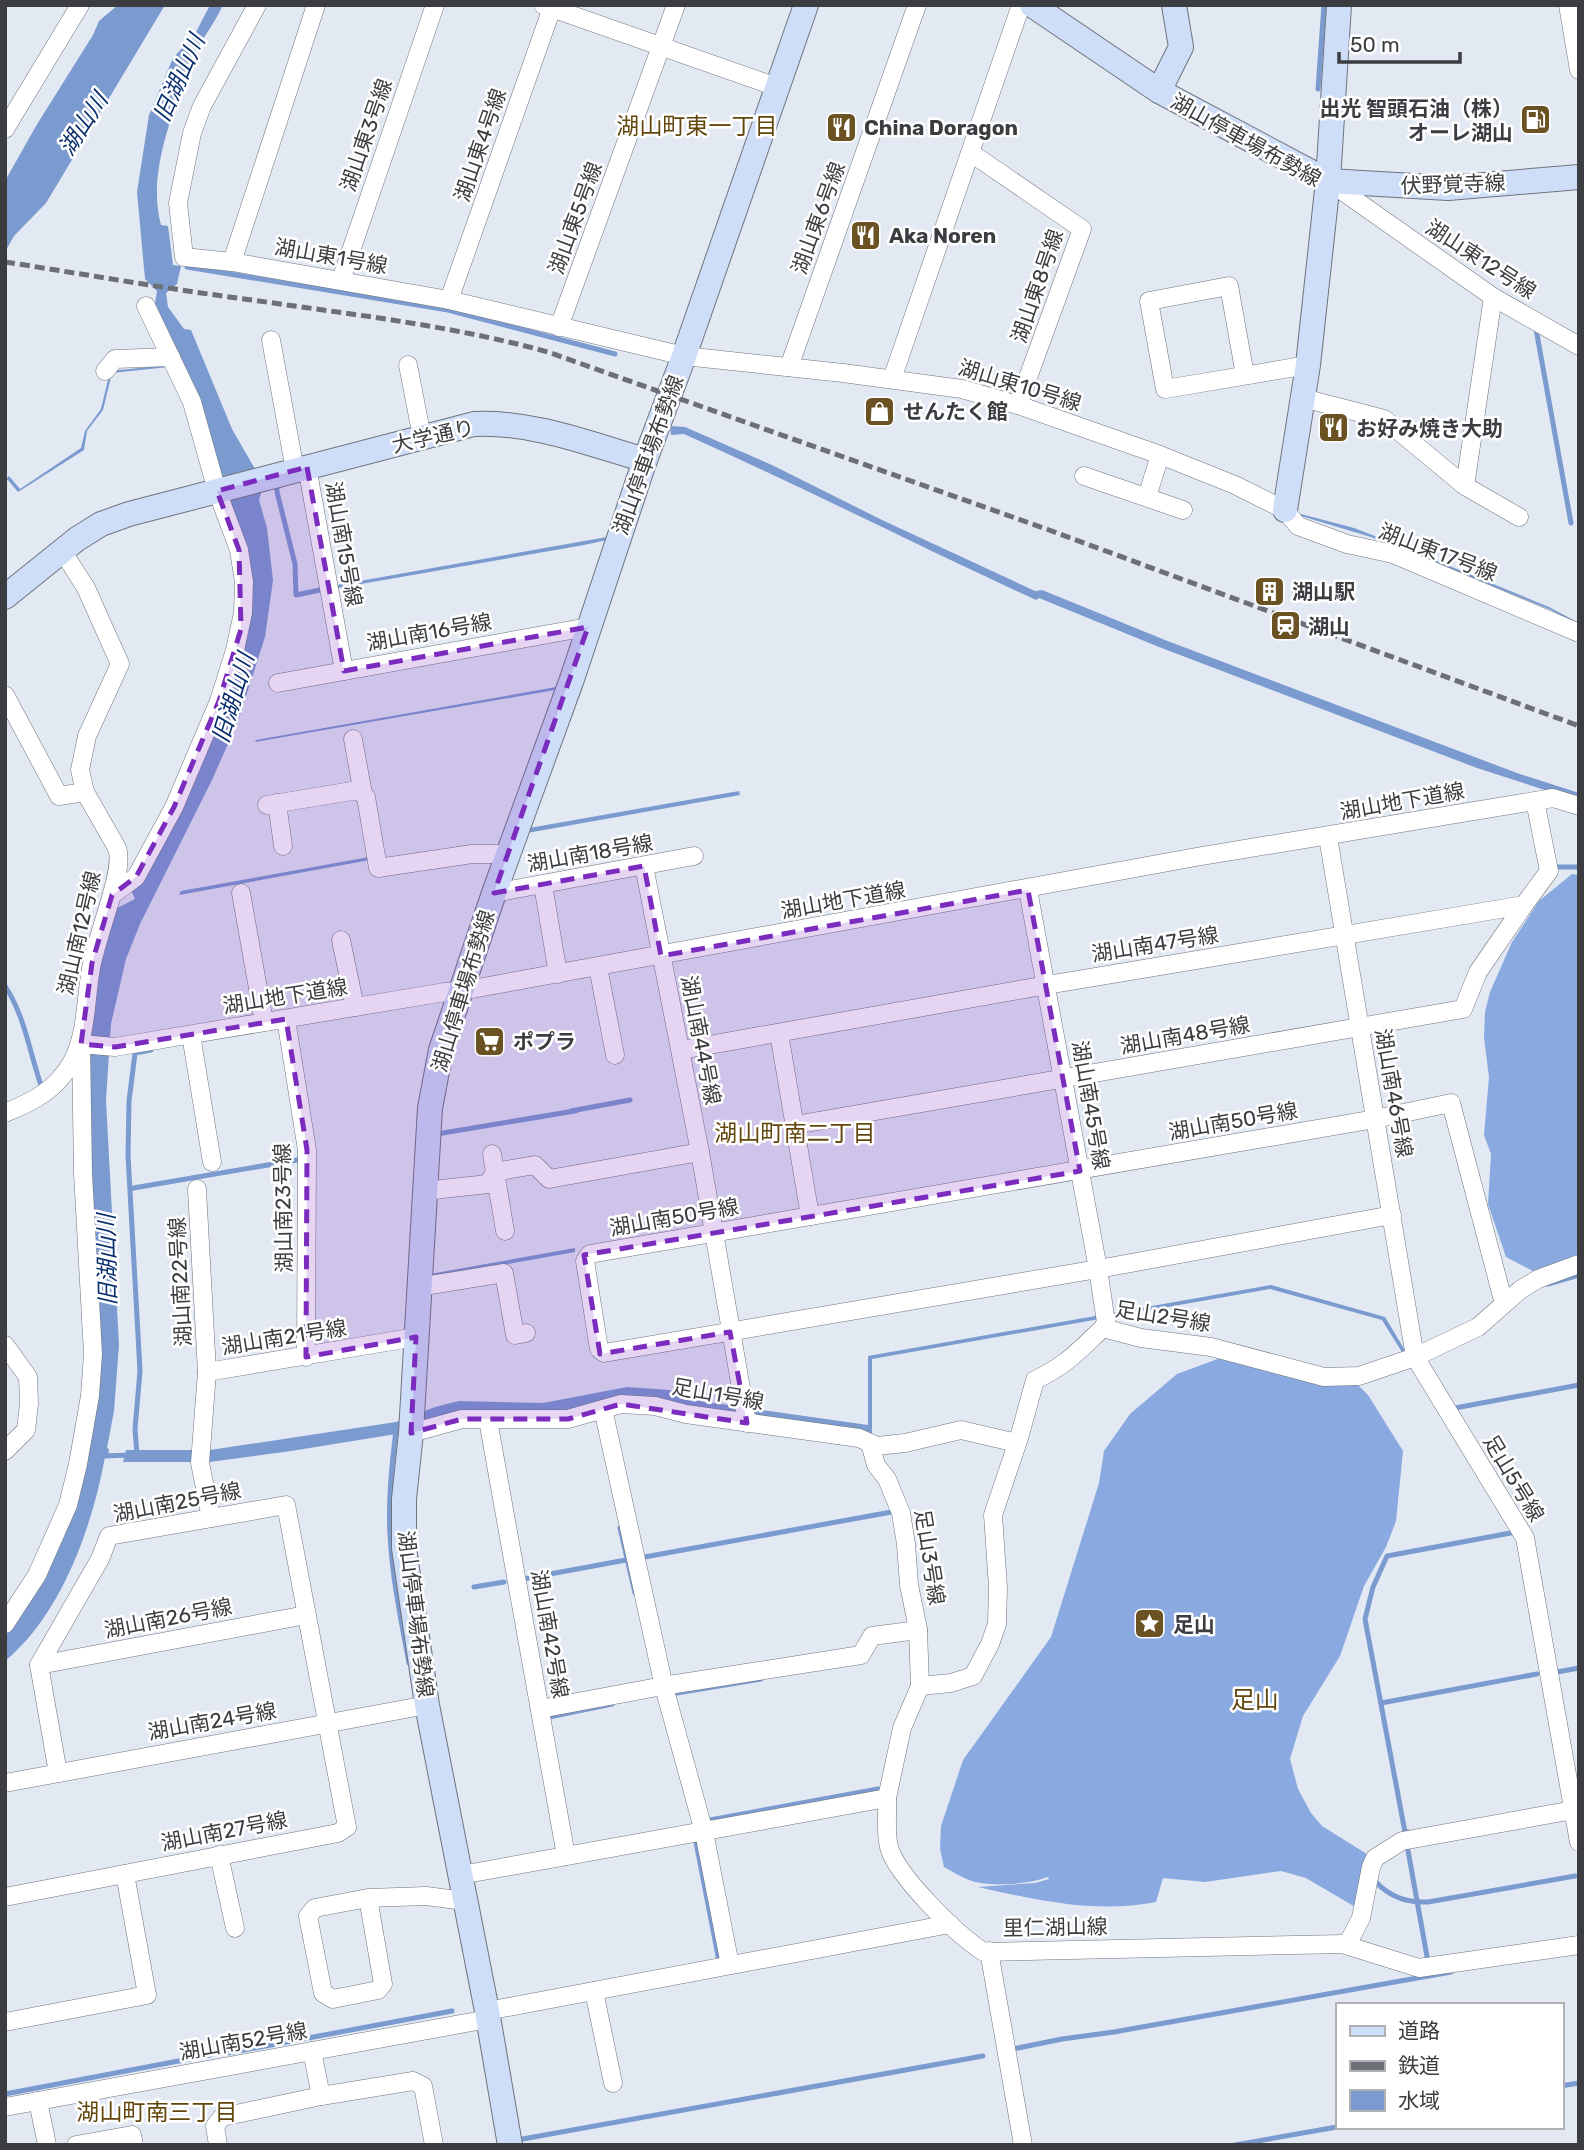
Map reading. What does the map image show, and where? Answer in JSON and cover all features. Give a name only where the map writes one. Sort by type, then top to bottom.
[{"type":"main road","name":"湖山停車場布勢線","points":[[510,2145],[427,1705],[404,1548],[404,1499],[411,1433],[432,1096],[441,1049],[507,854],[572,679],[587,627],[806,5]]},
{"type":"main road","name":"湖山停車場布勢線","points":[[1032,5],[1158,91],[1328,181],[1308,365],[1285,510]]},
{"type":"main road","points":[[1158,91],[1181,47],[1174,5]]},
{"type":"main road","points":[[1328,181],[1339,5]]},
{"type":"main road","name":"伏野覚寺線","points":[[1328,181],[1448,188],[1579,177]]},
{"type":"main road","name":"大学通り","points":[[218,491],[474,424],[520,426],[645,460]]},
{"type":"main road","points":[[5,597],[77,539],[101,524],[218,491]]},
{"type":"street","points":[[5,128],[10,108],[80,5]]},
{"type":"street","name":"湖山東1号線","points":[[257,5],[202,106],[192,133],[178,203],[184,257],[232,262],[449,300],[684,356]]},
{"type":"street","points":[[232,262],[316,5]]},
{"type":"street","name":"湖山東3号線","points":[[341,280],[435,5]]},
{"type":"street","name":"湖山東5号線","points":[[559,327],[676,5]]},
{"type":"street","name":"湖山東6号線","points":[[789,367],[916,5]]},
{"type":"street","points":[[892,379],[1021,5]]},
{"type":"street","points":[[1567,5],[1579,69]]},
{"type":"street","points":[[549,6],[662,49],[777,87]]},
{"type":"street","name":"湖山東4号線","points":[[449,300],[549,6]]},
{"type":"street","name":"湖山東8号線","points":[[971,153],[1082,229],[1018,405]]},
{"type":"street","name":"湖山東12号線","points":[[1328,181],[1493,297],[1579,346]]},
{"type":"street","points":[[1245,375],[1229,286],[1149,301],[1165,390],[1308,365]]},
{"type":"street","points":[[1465,485],[1493,297]]},
{"type":"street","points":[[112,895],[136,877],[174,807],[219,701],[241,629],[244,595],[239,550],[218,491],[192,402],[146,306]]},
{"type":"street","name":"湖山南15号線","points":[[271,340],[344,671]]},
{"type":"street","name":"湖山東10号線","points":[[684,356],[962,388],[1160,455],[1235,485],[1285,510]]},
{"type":"street","points":[[104,371],[115,359],[171,357]]},
{"type":"street","points":[[408,365],[422,437]]},
{"type":"street","points":[[1303,398],[1384,419],[1465,485],[1519,517]]},
{"type":"street","points":[[1146,498],[1160,455]]},
{"type":"street","points":[[1084,475],[1183,510]]},
{"type":"street","name":"湖山東17号線","points":[[1285,510],[1298,526],[1347,544],[1393,554],[1579,633]]},
{"type":"street","points":[[5,695],[59,796],[85,792],[80,769],[87,736],[120,664],[86,589],[63,552]]},
{"type":"street","name":"湖山南16号線","points":[[278,683],[587,627]]},
{"type":"street","points":[[353,738],[363,794]]},
{"type":"street","points":[[284,846],[272,804],[358,790],[366,797],[378,868],[472,855],[507,854]]},
{"type":"street","name":"湖山南12号線","points":[[5,1113],[42,1097],[57,1083],[84,1044],[92,963],[112,895],[119,852],[85,792]]},
{"type":"street","name":"湖山地下道線","points":[[84,1044],[115,1047],[461,991],[1027,890],[1196,857],[1553,798],[1579,806]]},
{"type":"street","points":[[1524,905],[1549,870],[1535,801]]},
{"type":"street","name":"湖山南46号線","points":[[1328,837],[1415,1357]]},
{"type":"street","name":"湖山南18号線","points":[[494,893],[694,856]]},
{"type":"street","name":"湖山南44号線","points":[[645,866],[700,1152],[745,1416]]},
{"type":"street","points":[[542,885],[558,974]]},
{"type":"street","name":"湖山南45号線","points":[[1027,890],[1080,1171],[1105,1322],[1103,1328]]},
{"type":"street","points":[[241,893],[264,1022]]},
{"type":"street","name":"湖山南47号線","points":[[681,1050],[1524,905]]},
{"type":"street","name":"湖山南48号線","points":[[795,1125],[1463,1009],[1478,972],[1524,905]]},
{"type":"street","points":[[341,940],[355,1007]]},
{"type":"street","points":[[598,967],[615,1055]]},
{"type":"street","name":"湖山南23号線","points":[[286,1019],[307,1150],[306,1357]]},
{"type":"street","points":[[779,1033],[810,1216]]},
{"type":"street","points":[[191,1035],[212,1162]]},
{"type":"street","points":[[5,1624],[37,1575],[68,1505],[90,1396],[93,1354],[83,1173],[84,1044]]},
{"type":"street","name":"湖山南50号線","points":[[1392,1215],[1097,1269],[604,1353],[599,1349],[585,1261],[590,1254],[1080,1171],[1451,1103],[1504,1304]]},
{"type":"street","points":[[424,1191],[488,1184],[495,1172],[534,1165],[549,1179],[700,1152]]},
{"type":"street","points":[[492,1154],[505,1231]]},
{"type":"street","name":"湖山南22号線","points":[[197,1189],[207,1372]]},
{"type":"street","name":"足山2号線","points":[[920,1686],[951,1683],[973,1676],[990,1644],[997,1624],[998,1587],[993,1515],[1035,1380],[1067,1363],[1103,1328],[1141,1338],[1211,1347],[1324,1377],[1359,1376],[1415,1357],[1478,1327],[1538,1279],[1579,1264]]},
{"type":"street","points":[[418,1287],[504,1273],[515,1335],[526,1333]]},
{"type":"street","name":"湖山南21号線","points":[[211,1518],[200,1456],[207,1372],[416,1337]]},
{"type":"street","points":[[5,1345],[28,1377],[29,1404],[26,1430],[5,1451]]},
{"type":"street","name":"足山5号線","points":[[1415,1357],[1525,1538],[1576,1810],[1579,1842]]},
{"type":"street","name":"足山1号線","points":[[411,1433],[462,1419],[568,1419],[621,1405],[655,1406],[686,1414],[745,1416],[859,1438],[877,1446],[905,1443],[961,1430],[1017,1443]]},
{"type":"street","points":[[603,1409],[663,1686],[704,1832],[730,1965]]},
{"type":"street","name":"湖山南42号線","points":[[488,1420],[566,1856]]},
{"type":"street","name":"足山3号線","points":[[870,1443],[876,1465],[887,1479],[901,1513],[909,1585],[918,1630],[920,1686]]},
{"type":"street","name":"湖山南25号線","points":[[39,1665],[100,1559],[109,1536],[286,1505],[327,1723]]},
{"type":"street","name":"湖山南26号線","points":[[39,1665],[306,1615]]},
{"type":"street","points":[[540,1709],[663,1686],[861,1655],[872,1636],[918,1630]]},
{"type":"street","points":[[39,1665],[58,1773]]},
{"type":"street","points":[[461,1875],[887,1798],[902,1728],[920,1686]]},
{"type":"street","name":"湖山南24号線","points":[[5,1783],[427,1705]]},
{"type":"street","name":"湖山南27号線","points":[[5,1897],[338,1833],[347,1827],[327,1723]]},
{"type":"street","name":"里仁湖山線","points":[[887,1798],[889,1846],[892,1854],[913,1884],[950,1924],[984,1952],[1347,1945],[1419,1968],[1579,1945]]},
{"type":"street","points":[[1347,1945],[1361,1918],[1375,1858],[1402,1841],[1576,1810]]},
{"type":"street","points":[[219,1855],[235,1928]]},
{"type":"street","points":[[5,2022],[147,1995],[125,1874]]},
{"type":"street","points":[[368,1898],[383,1984],[378,1990],[333,1999],[323,1993],[308,1916],[315,1908],[368,1898],[426,1896],[465,1901]]},
{"type":"street","name":"湖山南52号線","points":[[5,2107],[312,2051],[594,1991],[950,1924]]},
{"type":"street","points":[[989,1951],[1023,2145]]},
{"type":"street","points":[[594,1991],[613,2083]]},
{"type":"street","points":[[312,2051],[321,2096]]},
{"type":"street","points":[[218,2145],[215,2126],[222,2117],[321,2096],[413,2081],[423,2085],[434,2145]]},
{"type":"street","points":[[38,2101],[47,2145]]},
{"type":"street","points":[[76,2145],[132,2135],[134,2145]]},
{"type":"highlighted area","points":[[307,467],[344,671],[588,627],[494,893],[644,866],[661,956],[1028,890],[1080,1171],[584,1255],[600,1354],[730,1332],[747,1423],[621,1404],[568,1419],[462,1419],[411,1433],[416,1337],[306,1357],[307,1150],[286,1019],[115,1047],[81,1044],[92,963],[112,895],[136,877],[174,807],[219,701],[241,629],[239,550],[217,491]]},
{"type":"shaded area","points":[[1572,874],[1579,875],[1578,1261],[1534,1274],[1506,1257],[1488,1204],[1491,1154],[1484,1135],[1489,1077],[1484,1038],[1485,1012],[1490,992],[1512,942],[1539,901]]},
{"type":"shaded area","points":[[1226,1356],[1358,1385],[1368,1395],[1403,1451],[1396,1521],[1386,1547],[1364,1586],[1340,1656],[1303,1716],[1290,1759],[1298,1789],[1311,1813],[1322,1826],[1370,1856],[1357,1908],[1306,1878],[1281,1871],[1205,1882],[1163,1878],[1156,1902],[1111,1907],[1044,1901],[978,1887],[1035,1883],[1049,1879],[996,1884],[975,1882],[961,1876],[944,1867],[940,1849],[941,1826],[963,1760],[1051,1637],[1099,1483],[1104,1451],[1130,1414],[1177,1374]]},
{"type":"water","name":"湖山川","points":[[118,5],[165,5],[46,203],[14,236],[5,252],[5,181],[99,21]]},
{"type":"water","name":"旧湖山川","points":[[210,5],[223,5],[186,69],[158,174],[161,225],[168,226],[173,265],[181,266],[177,284],[166,293],[168,307],[184,329],[191,330],[232,429],[255,469],[262,490],[259,500],[267,528],[273,580],[265,637],[238,721],[212,780],[140,924],[126,959],[111,1024],[106,1100],[119,1345],[108,1457],[105,1457],[92,1512],[72,1568],[43,1619],[5,1661],[5,1633],[17,1618],[88,1438],[87,1122],[91,998],[117,908],[135,899],[131,890],[168,826],[248,597],[154,309],[157,291],[145,279],[137,192],[149,115],[173,58],[195,34]]},
{"type":"water","points":[[169,367],[112,373],[103,410],[87,431],[84,450],[18,492],[8,480],[5,481],[9,476],[20,489],[81,448],[85,431],[101,409],[110,371]]},
{"type":"water","points":[[670,426],[685,427],[772,465],[1035,591],[1042,590],[1165,640],[1517,773],[1579,793],[1579,801],[1477,768],[1159,647],[1039,598],[1036,600],[684,434],[671,435]]},
{"type":"water","points":[[1301,514],[1354,528],[1401,546],[1549,607],[1579,625],[1551,610],[1371,537]]},
{"type":"water","points":[[607,537],[607,540],[584,545],[338,588],[337,585]]},
{"type":"water","points":[[556,687],[555,690],[255,742],[256,740]]},
{"type":"water","points":[[739,791],[740,795],[527,833],[529,828]]},
{"type":"water","points":[[369,857],[370,860],[179,895],[181,891]]},
{"type":"water","points":[[577,1108],[578,1113],[440,1136],[440,1131]]},
{"type":"water","points":[[300,1157],[300,1162],[131,1191],[130,1186]]},
{"type":"water","points":[[575,1248],[575,1252],[429,1278],[430,1274]]},
{"type":"water","points":[[1271,1285],[1385,1317],[1515,1534],[1382,1320],[1270,1289],[872,1359],[872,1436],[701,1410],[652,1397],[628,1396],[557,1413],[442,1418],[396,1434],[210,1462],[123,1462],[126,1450],[210,1450],[396,1422],[459,1401],[543,1403],[627,1387],[669,1390],[706,1402],[868,1425],[868,1356]]},
{"type":"waterway","points":[[1318,89],[1324,5]]},
{"type":"waterway","points":[[187,267],[448,310],[615,354]]},
{"type":"waterway","points":[[1536,329],[1571,523]]},
{"type":"waterway","points":[[281,485],[277,486],[277,492],[295,564],[296,595],[320,590]]},
{"type":"waterway","points":[[1555,867],[1579,867]]},
{"type":"waterway","points":[[5,986],[23,1024],[43,1091]]},
{"type":"waterway","name":"旧湖山川","points":[[137,1455],[135,1429],[140,1371],[128,1155],[129,1101],[135,1053],[151,1050]]},
{"type":"waterway","points":[[571,1111],[630,1100]]},
{"type":"waterway","points":[[1548,1284],[1579,1275]]},
{"type":"waterway","points":[[1455,1408],[1579,1385]]},
{"type":"waterway","points":[[396,1430],[390,1495],[390,1534],[409,1663]]},
{"type":"waterway","points":[[104,1456],[129,1455]]},
{"type":"waterway","points":[[639,1558],[897,1511]]},
{"type":"waterway","points":[[620,1528],[635,1593]]},
{"type":"waterway","points":[[1409,1832],[1405,1832],[1365,1619],[1373,1587],[1387,1556],[1516,1532]]},
{"type":"waterway","points":[[523,1579],[626,1560]]},
{"type":"waterway","points":[[474,1587],[504,1582]]},
{"type":"waterway","points":[[1557,1672],[1579,1668]]},
{"type":"waterway","points":[[1381,1703],[1537,1674]]},
{"type":"waterway","points":[[677,1693],[761,1679]]},
{"type":"waterway","points":[[549,1717],[612,1704]]},
{"type":"waterway","points":[[710,1820],[878,1789]]},
{"type":"waterway","points":[[695,1837],[717,1961]]},
{"type":"waterway","points":[[1407,1845],[1428,1962]]},
{"type":"waterway","points":[[1376,1882],[1387,1892],[1400,1898],[1428,1902],[1575,1876]]},
{"type":"waterway","points":[[1013,2049],[1451,1972]]},
{"type":"waterway","points":[[228,2053],[452,2011]]},
{"type":"waterway","points":[[5,2094],[210,2055]]},
{"type":"waterway","points":[[517,2140],[983,2056]]},
{"type":"waterway","points":[[1563,2086],[1579,2083]]},
{"type":"waterway","points":[[1235,2145],[1336,2127]]},
{"type":"railway","points":[[5,262],[405,322],[548,352],[1049,530],[1579,726]]},
{"type":"place","name":"出光 智頭石油（株） オーレ湖山","points":[[1536,120]]},
{"type":"place","name":"China Doragon","points":[[841,127]]},
{"type":"place","name":"Aka Noren","points":[[866,235]]},
{"type":"place","name":"せんたく館","points":[[880,411]]},
{"type":"place","name":"お好み焼き大助","points":[[1333,428]]},
{"type":"place","name":"湖山駅","points":[[1269,591]]},
{"type":"place","name":"湖山","points":[[1285,626]]},
{"type":"place","name":"ポプラ","points":[[490,1041]]},
{"type":"place","name":"足山","points":[[1150,1624]]},
{"type":"district","name":"湖山町東一丁目","points":[[697,126]]},
{"type":"district","name":"湖山町南二丁目","points":[[795,1133]]},
{"type":"district","name":"足山","points":[[1255,1700]]},
{"type":"district","name":"湖山町南三丁目","points":[[157,2112]]}]
